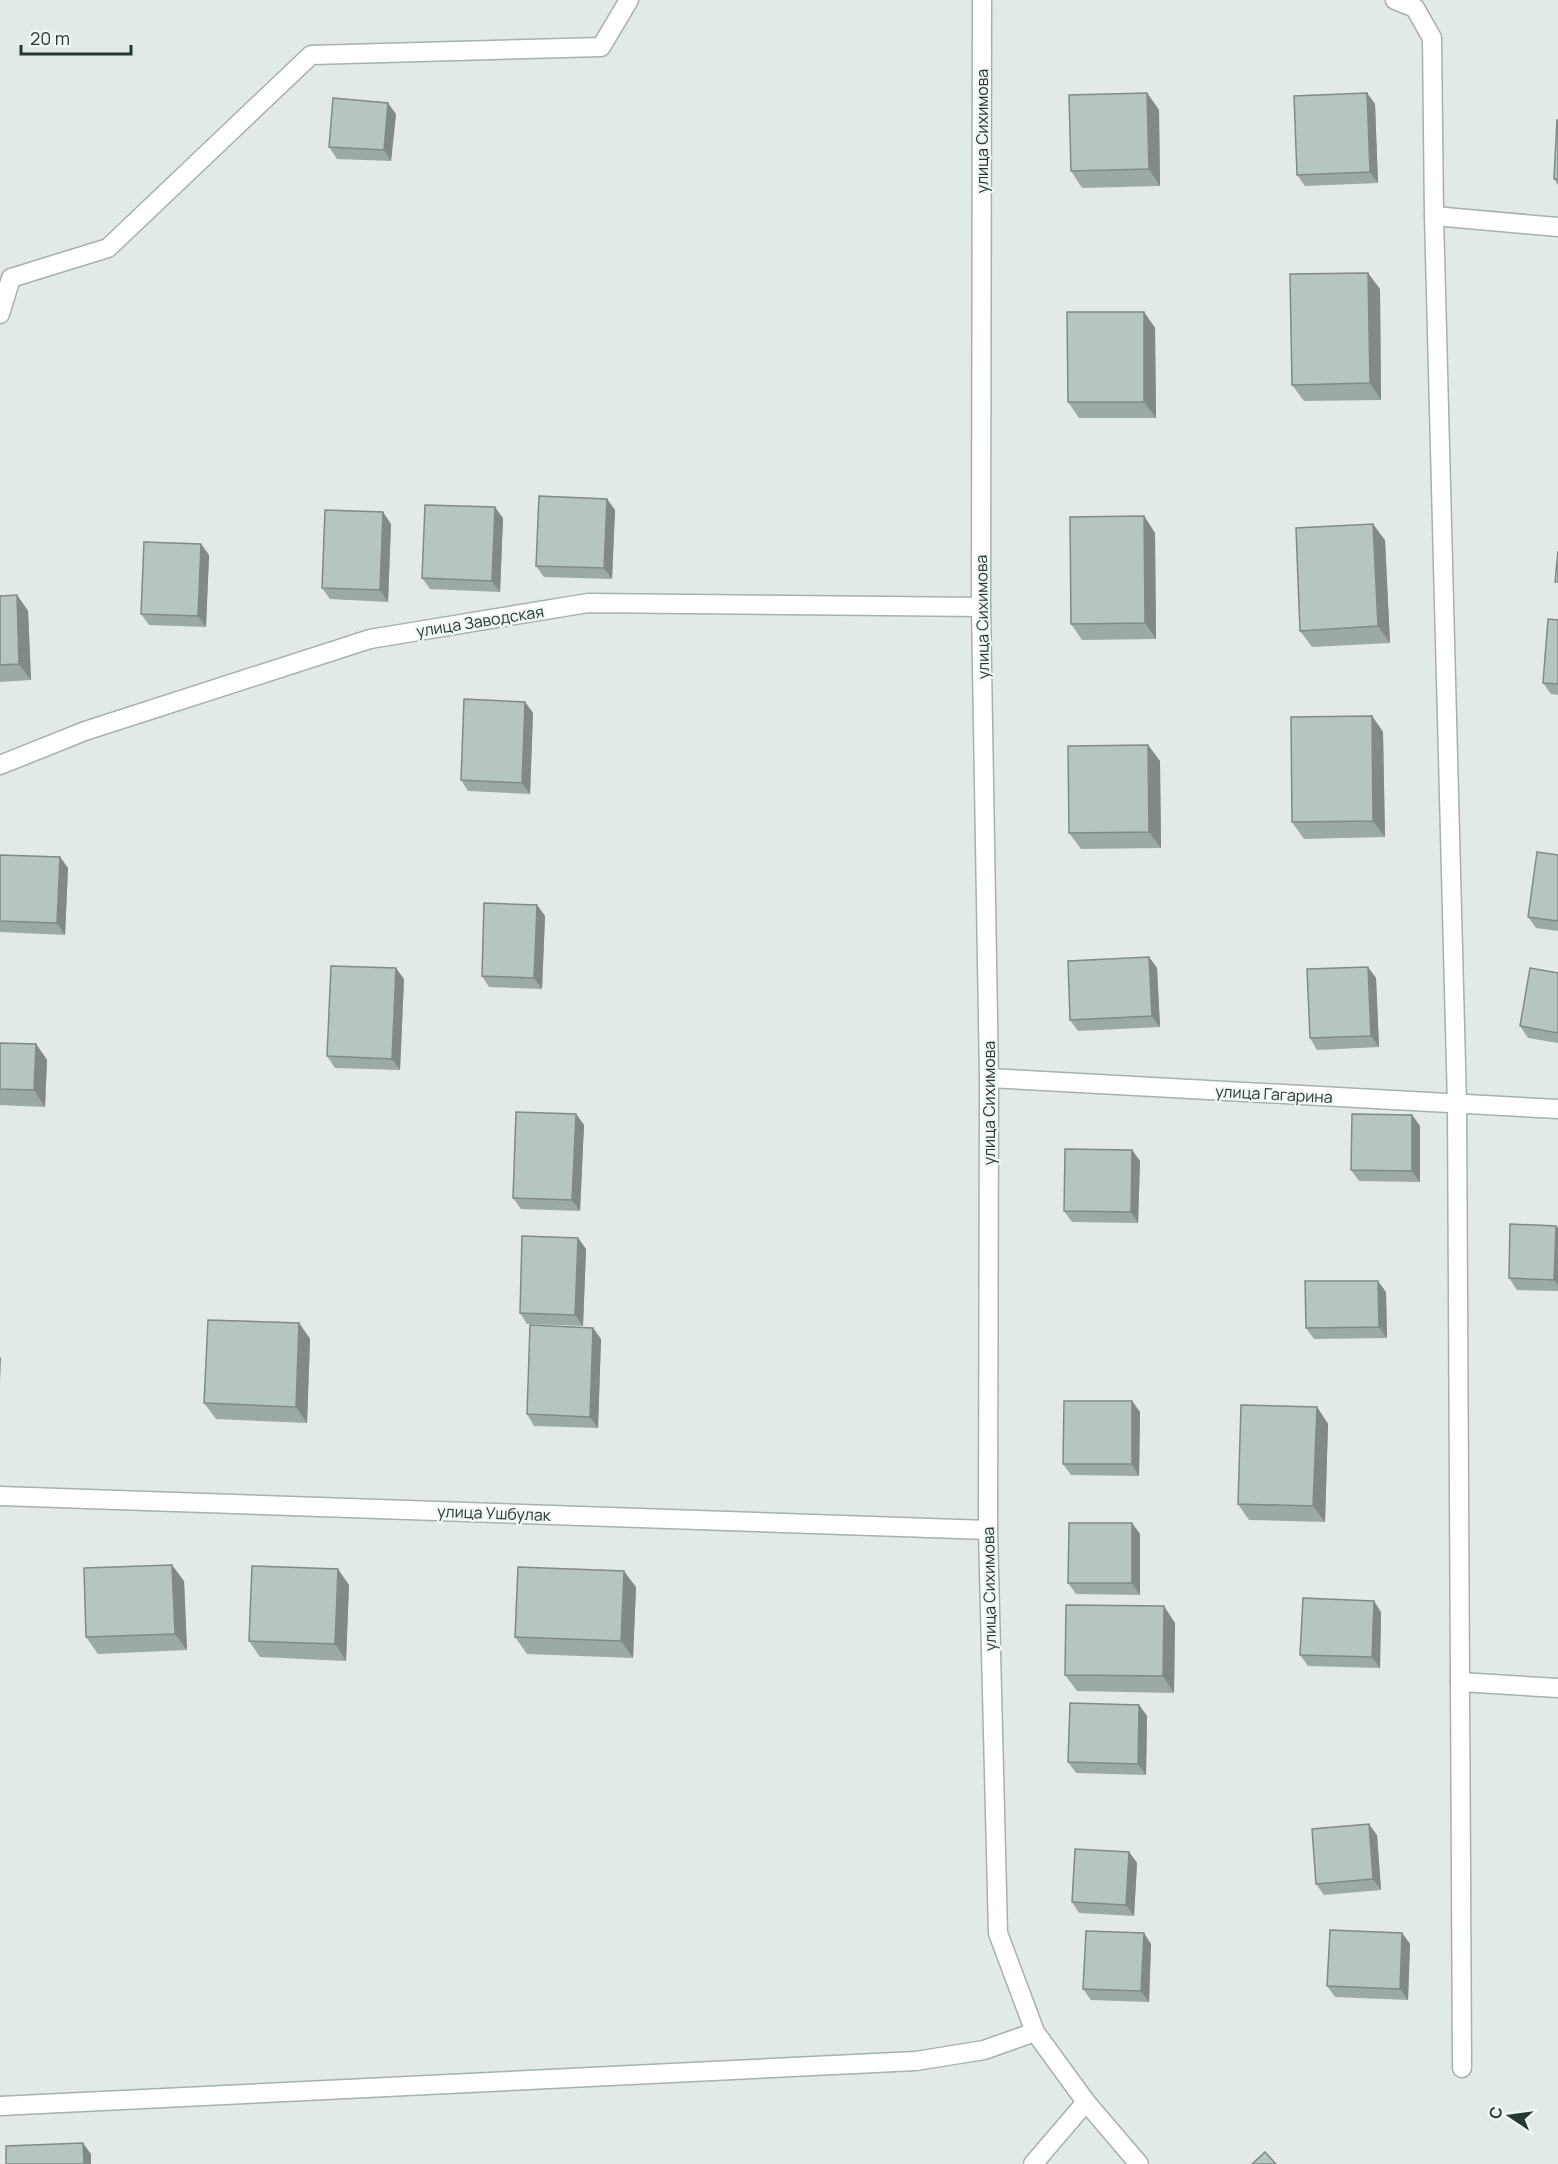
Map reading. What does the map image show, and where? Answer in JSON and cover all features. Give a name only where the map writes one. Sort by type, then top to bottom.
[{"type":"street","points":[[0,314],[11,278],[108,248],[310,55],[601,47],[629,0]]},
{"type":"street","name":"улица Сихимова","points":[[982,0],[981,607],[989,1078],[988,1530],[998,1933],[1035,2032],[1086,2102],[1138,2164]]},
{"type":"street","points":[[1395,0],[1415,8],[1432,38],[1434,216],[1458,1104],[1462,2068]]},
{"type":"street","points":[[1434,216],[1558,227]]},
{"type":"street","name":"улица Заводская","points":[[0,765],[85,731],[370,639],[576,605],[600,603],[981,607]]},
{"type":"street","name":"улица Гагарина","points":[[989,1078],[1558,1109]]},
{"type":"street","name":"улица Ушбулак","points":[[0,1496],[988,1530]]},
{"type":"street","points":[[1460,1682],[1558,1688]]},
{"type":"street","points":[[0,2106],[916,2061],[984,2050],[1035,2032]]},
{"type":"street","points":[[1033,2164],[1086,2102]]},
{"type":"building","points":[[1147,93],[1149,169],[1071,171],[1069,95]]},
{"type":"building","points":[[1367,93],[1370,172],[1297,175],[1294,96]]},
{"type":"building","points":[[333,98],[388,103],[384,150],[329,147]]},
{"type":"building","points":[[1557,120],[1558,179],[1554,179]]},
{"type":"building","points":[[1368,273],[1370,383],[1292,385],[1290,274]]},
{"type":"building","points":[[1067,312],[1144,312],[1144,402],[1068,402]]},
{"type":"building","points":[[539,496],[607,499],[604,568],[536,566]]},
{"type":"building","points":[[425,505],[495,507],[492,581],[422,578]]},
{"type":"building","points":[[325,510],[383,512],[380,590],[322,588]]},
{"type":"building","points":[[1144,516],[1145,623],[1071,624],[1070,517]]},
{"type":"building","points":[[1373,524],[1378,626],[1300,631],[1296,528]]},
{"type":"building","points":[[144,542],[201,544],[198,616],[141,614]]},
{"type":"building","points":[[1558,551],[1558,582],[1555,582]]},
{"type":"building","points":[[17,595],[19,664],[0,665],[0,596]]},
{"type":"building","points":[[1548,619],[1558,620],[1558,684],[1543,683]]},
{"type":"building","points":[[464,699],[525,702],[522,783],[461,780]]},
{"type":"building","points":[[1372,716],[1373,821],[1292,822],[1291,717]]},
{"type":"building","points":[[1148,745],[1149,832],[1069,833],[1068,746]]},
{"type":"building","points":[[1537,852],[1558,855],[1558,921],[1528,917]]},
{"type":"building","points":[[0,855],[60,857],[57,923],[0,921]]},
{"type":"building","points":[[484,903],[537,905],[534,978],[482,976]]},
{"type":"building","points":[[1149,957],[1152,1016],[1070,1020],[1068,961]]},
{"type":"building","points":[[331,966],[396,968],[392,1059],[327,1056]]},
{"type":"building","points":[[1368,967],[1371,1036],[1310,1038],[1307,969]]},
{"type":"building","points":[[1530,968],[1558,973],[1558,1033],[1520,1026]]},
{"type":"building","points":[[0,1043],[36,1044],[34,1090],[0,1089]]},
{"type":"building","points":[[516,1112],[576,1114],[572,1200],[513,1198]]},
{"type":"building","points":[[1352,1114],[1412,1115],[1412,1171],[1351,1170]]},
{"type":"building","points":[[1065,1149],[1132,1150],[1131,1212],[1064,1211]]},
{"type":"building","points":[[1510,1224],[1556,1226],[1554,1280],[1509,1278]]},
{"type":"building","points":[[522,1236],[578,1238],[575,1315],[520,1313]]},
{"type":"building","points":[[1305,1281],[1378,1281],[1379,1327],[1306,1328]]},
{"type":"building","points":[[208,1320],[299,1323],[296,1407],[204,1403]]},
{"type":"building","points":[[530,1325],[593,1328],[590,1417],[527,1414]]},
{"type":"building","points":[[1064,1401],[1132,1401],[1132,1464],[1063,1464]]},
{"type":"building","points":[[1241,1405],[1317,1407],[1313,1506],[1238,1504]]},
{"type":"building","points":[[1069,1523],[1132,1523],[1132,1583],[1068,1583]]},
{"type":"building","points":[[172,1565],[175,1634],[86,1637],[84,1568]]},
{"type":"building","points":[[252,1566],[338,1569],[335,1644],[249,1641]]},
{"type":"building","points":[[518,1567],[624,1571],[621,1641],[515,1637]]},
{"type":"building","points":[[1303,1598],[1374,1601],[1372,1657],[1300,1655]]},
{"type":"building","points":[[1066,1605],[1164,1606],[1163,1676],[1065,1675]]},
{"type":"building","points":[[1070,1703],[1139,1705],[1138,1764],[1068,1762]]},
{"type":"building","points":[[1369,1824],[1373,1879],[1316,1884],[1312,1829]]},
{"type":"building","points":[[1075,1849],[1129,1852],[1126,1905],[1072,1902]]},
{"type":"building","points":[[1330,1930],[1402,1933],[1400,1989],[1327,1986]]},
{"type":"building","points":[[1086,1931],[1144,1933],[1141,1991],[1083,1989]]},
{"type":"building","points":[[83,2143],[84,2164],[6,2164],[6,2146]]},
{"type":"building","points":[[1265,2152],[1276,2164],[1252,2164]]}]
